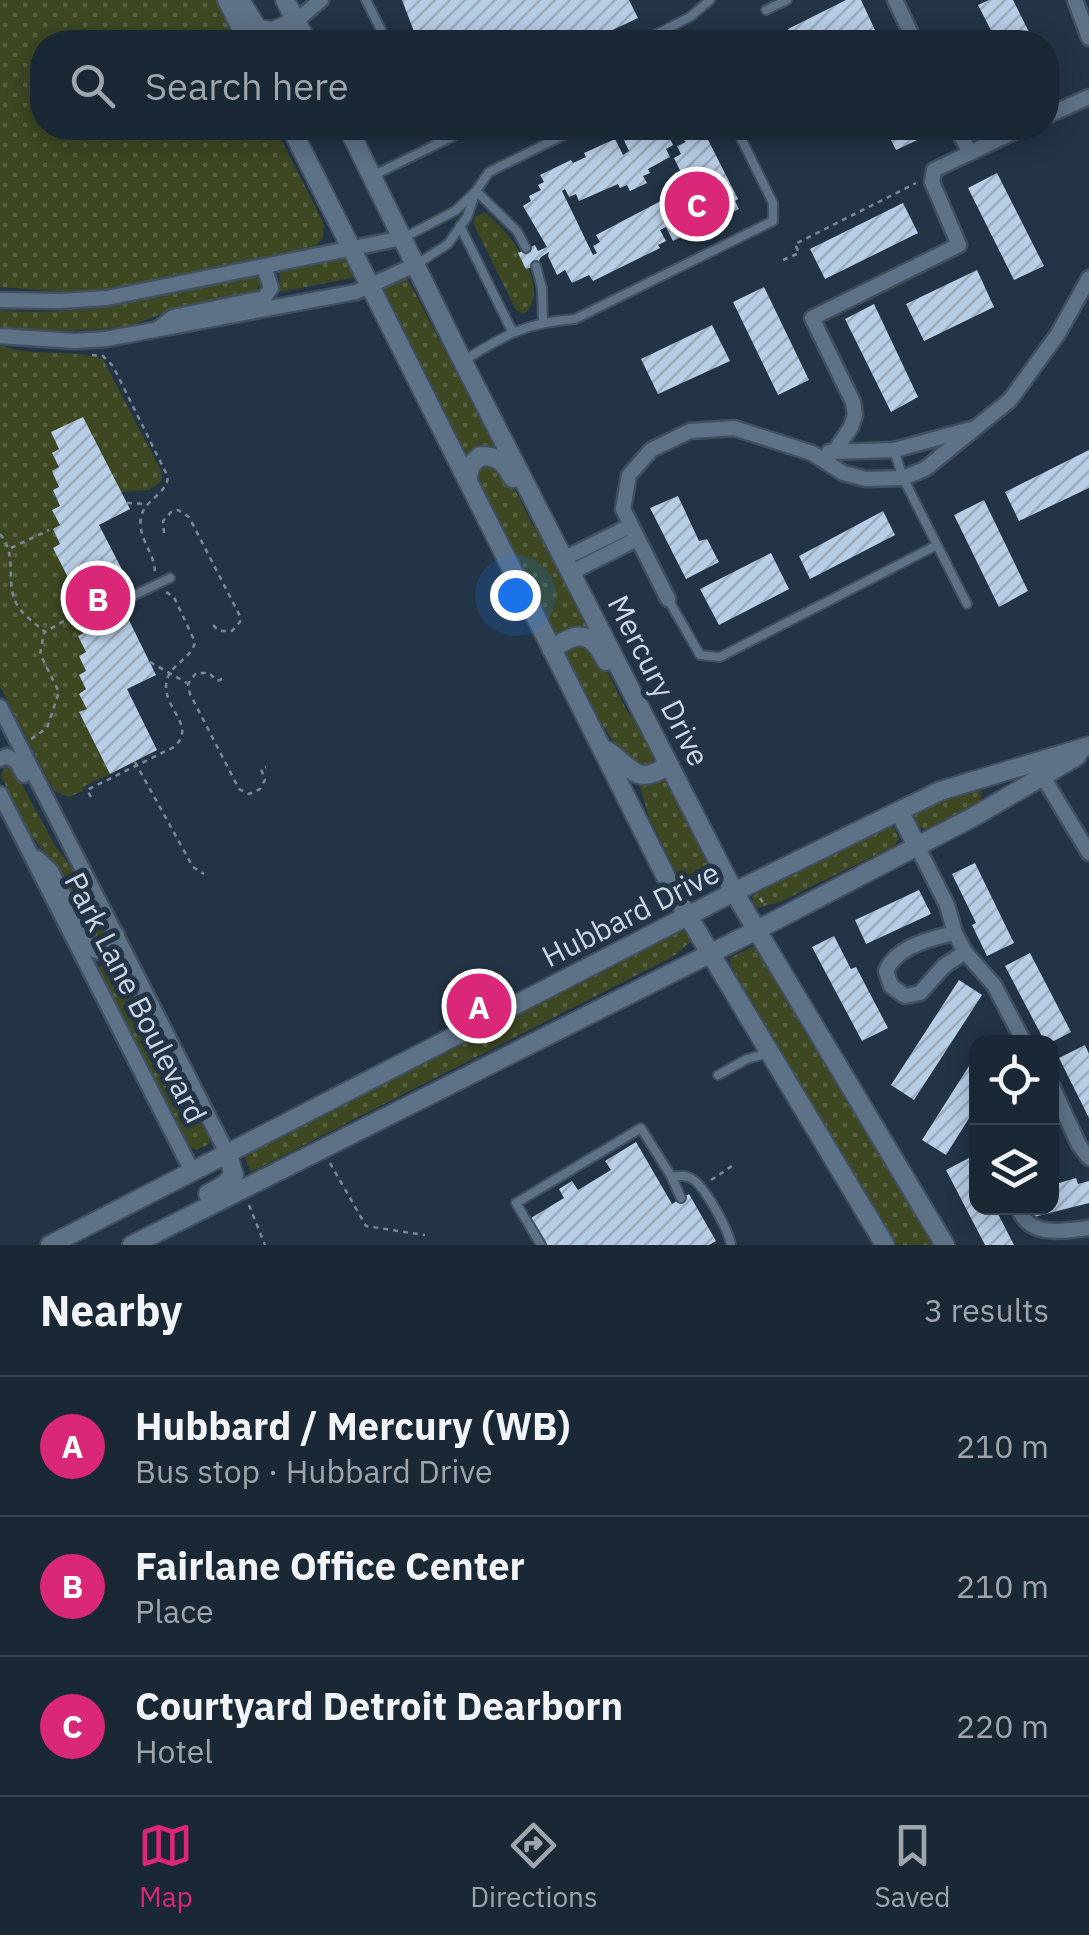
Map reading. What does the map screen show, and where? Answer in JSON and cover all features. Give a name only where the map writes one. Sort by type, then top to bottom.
[{"type":"street","points":[[227,0],[242,30]]},
{"type":"street","points":[[240,0],[258,29],[265,30]]},
{"type":"street","points":[[285,0],[300,30]]},
{"type":"street","points":[[274,30],[296,21],[321,0]]},
{"type":"street","points":[[894,0],[909,30]]},
{"type":"street","points":[[1075,0],[1089,38]]},
{"type":"street","points":[[1059,110],[1089,97]]},
{"type":"street","points":[[297,140],[688,916],[886,1245]]},
{"type":"street","name":"Mercury Drive","points":[[354,140],[462,361],[734,892],[945,1245]]},
{"type":"street","points":[[963,140],[970,153]]},
{"type":"street","points":[[835,452],[855,415],[853,402],[812,318],[959,246],[932,174],[997,140]]},
{"type":"street","points":[[0,300],[107,298],[402,238]]},
{"type":"street","points":[[0,336],[75,341],[154,331],[356,292],[415,265]]},
{"type":"street","points":[[154,331],[173,317],[264,298],[272,288],[264,267]]},
{"type":"street","points":[[668,599],[623,509],[629,475],[651,450],[690,431],[734,428],[812,453],[843,473],[866,479],[902,478],[942,458],[1010,400],[1036,368],[1089,278]]},
{"type":"street","points":[[812,453],[894,450],[976,428]]},
{"type":"street","points":[[467,479],[471,464],[480,456],[494,456],[504,462],[532,516],[564,558],[633,532]]},
{"type":"street","points":[[552,650],[574,636],[587,637],[599,646],[630,708],[660,746]]},
{"type":"street","name":"Park Lane Boulevard","points":[[0,707],[227,1153]]},
{"type":"street","points":[[600,745],[629,771],[641,776],[653,775],[669,765]]},
{"type":"street","name":"Hubbard Drive","points":[[132,1245],[757,930],[989,808],[1089,748]]},
{"type":"street","name":"Hubbard Drive","points":[[50,1245],[734,892],[940,791],[1089,748]]},
{"type":"street","name":"Park Lane Boulevard","points":[[0,759],[7,756],[18,762],[58,842],[84,874]]},
{"type":"street","points":[[1043,776],[1089,853]]},
{"type":"street","points":[[978,778],[988,789],[989,808]]},
{"type":"street","name":"Park Lane Boulevard","points":[[0,794],[192,1171]]},
{"type":"street","points":[[899,811],[947,905],[955,934],[994,985],[1020,1035]]},
{"type":"street","name":"Park Lane Boulevard","points":[[29,850],[51,871],[91,950],[104,954],[115,948],[117,935]]},
{"type":"street","points":[[955,934],[928,940],[894,957],[886,971],[891,986],[905,996],[920,993],[944,966],[965,952]]},
{"type":"street","points":[[1059,1101],[1089,1158]]},
{"type":"street","points":[[116,1245],[124,1237],[224,1186],[234,1175],[227,1153]]},
{"type":"street","points":[[74,1245],[140,1211],[154,1191]]},
{"type":"street","points":[[1022,1215],[1034,1229],[1089,1228]]},
{"type":"lane","points":[[366,0],[382,30]]},
{"type":"lane","points":[[664,30],[710,0]]},
{"type":"lane","points":[[766,10],[787,0]]},
{"type":"lane","points":[[372,176],[444,140]]},
{"type":"lane","points":[[402,238],[452,213],[476,191],[489,172],[554,140]]},
{"type":"lane","points":[[462,361],[512,331],[543,322],[575,319],[773,221],[773,203],[742,140]]},
{"type":"lane","points":[[415,265],[448,244],[467,217],[476,191]]},
{"type":"lane","points":[[476,191],[517,231],[526,248]]},
{"type":"lane","points":[[452,213],[512,331]]},
{"type":"lane","points":[[536,266],[542,288],[543,322]]},
{"type":"lane","points":[[894,450],[902,478],[967,604]]},
{"type":"lane","points":[[668,599],[695,650],[700,656],[713,659],[937,545]]},
{"type":"lane","points":[[120,602],[170,578]]},
{"type":"lane","points":[[718,1075],[770,1052]]},
{"type":"lane","points":[[541,1245],[516,1202],[641,1128],[681,1198]]},
{"type":"lane","points":[[671,1176],[690,1177],[699,1184],[731,1245]]},
{"type":"path","points":[[784,260],[799,253],[794,244],[932,174]]},
{"type":"path","points":[[92,355],[104,356],[113,366],[168,477],[163,491],[147,504],[142,516],[140,530],[155,564],[152,577]]},
{"type":"path","points":[[126,503],[147,504]]},
{"type":"path","points":[[164,532],[166,516],[178,510],[189,517],[240,616],[232,630],[220,631],[212,624]]},
{"type":"path","points":[[9,549],[49,530]]},
{"type":"path","points":[[0,534],[9,549],[14,600],[44,632]]},
{"type":"path","points":[[91,797],[87,790],[174,748],[182,740],[184,729],[166,686],[169,674],[191,652],[195,642],[174,597],[159,591]]},
{"type":"path","points":[[19,744],[46,728],[58,699],[57,685],[40,654],[44,632],[80,611]]},
{"type":"path","points":[[150,662],[188,684]]},
{"type":"path","points":[[222,679],[217,682],[209,673],[196,674],[188,684],[190,694],[239,788],[249,794],[260,790],[265,780],[260,770],[266,767]]},
{"type":"path","points":[[136,764],[194,867],[204,874]]},
{"type":"path","points":[[757,892],[764,906]]},
{"type":"path","points":[[322,1149],[366,1226],[425,1236]]},
{"type":"path","points":[[712,1180],[732,1166]]},
{"type":"path","points":[[241,1190],[266,1245]]},
{"type":"green space","points":[[0,0],[219,0],[234,30],[30,30],[30,140],[281,140],[322,220],[321,240],[310,248],[113,289],[65,292],[0,287]]},
{"type":"green space","points":[[484,212],[505,231],[531,275],[532,303],[524,314],[516,310],[473,223]]},
{"type":"green space","points":[[339,257],[348,261],[357,277],[280,292],[279,270]]},
{"type":"green space","points":[[250,275],[261,280],[257,291],[172,310],[130,326],[60,331],[0,327],[0,310],[95,308]]},
{"type":"green space","points":[[406,276],[455,370],[482,408],[500,448],[464,453],[383,291],[384,286]]},
{"type":"green space","points":[[0,345],[103,359],[162,473],[162,481],[149,490],[121,492],[83,418],[52,433],[59,449],[52,453],[59,467],[59,487],[53,491],[60,506],[52,510],[60,525],[53,529],[60,544],[53,548],[86,613],[79,617],[86,632],[79,637],[86,652],[79,656],[86,671],[79,675],[86,689],[79,694],[87,709],[79,713],[110,774],[69,797],[54,791],[0,686]]},
{"type":"green space","points":[[485,460],[506,471],[531,522],[555,554],[591,629],[558,636],[555,633],[476,476],[479,463]]},
{"type":"green space","points":[[574,640],[596,650],[626,709],[658,756],[654,764],[640,767],[616,745],[567,656],[566,649]]},
{"type":"green space","points":[[11,764],[54,844],[84,885],[108,934],[109,941],[104,945],[94,941],[55,866],[29,832],[1,776],[5,765]]},
{"type":"green space","points":[[664,772],[718,879],[694,894],[685,890],[649,817],[639,783]]},
{"type":"green space","points":[[968,784],[978,787],[982,794],[980,802],[926,830],[917,826],[913,813]]},
{"type":"green space","points":[[888,824],[899,839],[894,846],[782,901],[758,908],[754,905],[752,897],[769,883]]},
{"type":"green space","points":[[687,930],[695,938],[674,956],[250,1170],[243,1153],[666,937]]},
{"type":"green space","points":[[756,945],[937,1245],[896,1245],[731,966],[730,958]]},
{"type":"green space","points":[[120,959],[212,1137],[209,1144],[197,1150],[191,1148],[98,967]]},
{"type":"building","points":[[402,0],[629,0],[638,18],[612,30],[413,30]]},
{"type":"building","points":[[846,0],[861,0],[875,30],[788,30]]},
{"type":"building","points":[[989,0],[1013,0],[1028,30],[991,30],[978,5]]},
{"type":"building","points":[[613,140],[623,155],[629,151],[624,140],[670,140],[673,145],[666,149],[670,157],[643,176],[647,183],[630,191],[627,185],[620,188],[618,184],[579,201],[576,194],[569,197],[565,189],[562,191],[593,255],[597,253],[593,246],[600,242],[596,235],[678,192],[687,190],[691,198],[697,195],[701,203],[708,199],[711,193],[707,187],[700,191],[696,183],[688,187],[674,158],[681,154],[677,146],[686,142],[684,140],[708,140],[738,199],[735,201],[739,209],[673,241],[666,227],[660,230],[666,241],[658,245],[660,248],[593,281],[589,275],[572,283],[565,270],[557,275],[549,252],[536,266],[526,269],[518,253],[535,245],[538,251],[547,247],[523,206],[531,201],[529,196],[541,190],[538,185],[544,182],[540,175],[586,157],[584,153]]},
{"type":"building","points":[[891,140],[917,140],[896,150]]},
{"type":"building","points":[[997,173],[1044,266],[1014,280],[968,188]]},
{"type":"building","points":[[903,203],[918,233],[825,279],[810,249]]},
{"type":"building","points":[[977,270],[994,307],[924,341],[906,304]]},
{"type":"building","points":[[764,287],[809,380],[778,395],[733,302]]},
{"type":"building","points":[[874,304],[918,397],[891,412],[845,319]]},
{"type":"building","points":[[712,325],[730,361],[658,394],[641,359]]},
{"type":"building","points":[[83,417],[130,509],[99,525],[131,587],[116,594],[156,675],[127,689],[157,750],[110,774],[79,712],[87,709],[79,694],[86,689],[79,675],[86,671],[79,656],[86,652],[78,636],[86,632],[78,617],[86,613],[53,548],[60,544],[53,529],[60,525],[52,510],[60,506],[53,490],[59,487],[52,471],[59,467],[52,453],[59,449],[51,432]]},
{"type":"building","points":[[1089,450],[1089,488],[1019,521],[1005,492]]},
{"type":"building","points":[[678,496],[699,541],[707,539],[719,562],[686,579],[650,508]]},
{"type":"building","points":[[984,500],[1028,591],[999,607],[954,515]]},
{"type":"building","points":[[883,511],[895,535],[810,579],[799,556]]},
{"type":"building","points":[[771,553],[789,589],[719,625],[700,589]]},
{"type":"building","points":[[975,863],[1014,943],[987,956],[952,874]]},
{"type":"building","points":[[919,890],[931,914],[866,944],[855,920]]},
{"type":"building","points":[[834,936],[851,969],[856,967],[888,1028],[862,1041],[812,947]]},
{"type":"building","points":[[1030,953],[1071,1032],[1059,1038],[1059,1035],[1041,1035],[1005,966]]},
{"type":"building","points":[[959,980],[982,995],[914,1100],[891,1085]]},
{"type":"building","points":[[1085,1045],[1089,1054],[1089,1118],[1059,1058]]},
{"type":"building","points":[[969,1066],[969,1118],[946,1155],[922,1140]]},
{"type":"building","points":[[636,1142],[672,1204],[689,1194],[716,1241],[709,1245],[547,1245],[531,1218],[564,1198],[559,1189],[572,1181],[578,1190],[611,1170],[605,1161]]},
{"type":"building","points":[[969,1158],[969,1214],[946,1170]]},
{"type":"building","points":[[1076,1178],[1078,1184],[1089,1181],[1089,1203],[1059,1211],[1059,1183]]},
{"type":"building","points":[[969,1215],[999,1215],[1014,1245],[985,1245]]},
{"type":"place","name":"Courtyard Detroit Dearborn","points":[[697,204]]},
{"type":"place","name":"Fairlane Office Center","points":[[98,598]]},
{"type":"place","name":"Hubbard / Mercury (WB)","points":[[479,1006]]}]
